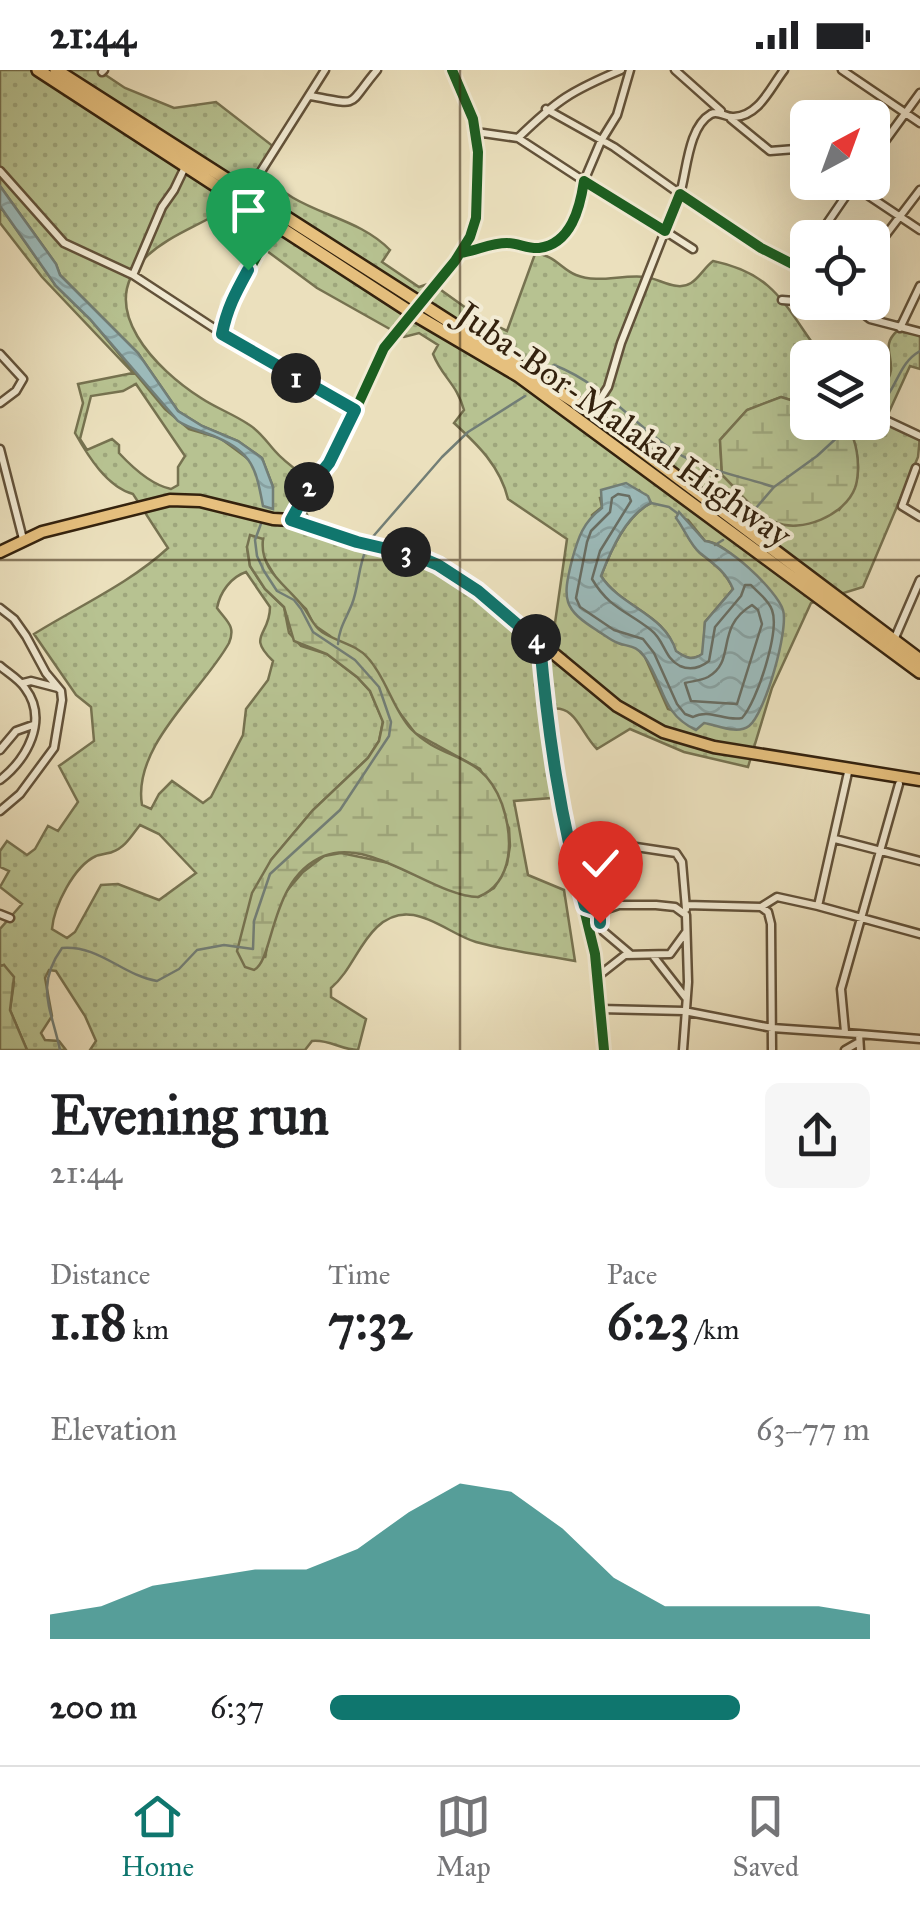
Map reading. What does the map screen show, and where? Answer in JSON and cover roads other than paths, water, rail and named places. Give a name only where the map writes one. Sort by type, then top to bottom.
[{"type":"highway","name":"Juba-Bor-Malakal Highway","points":[[38,70],[275,222],[592,414],[920,660]]},
{"type":"highway","name":"Juba-Bor-Malakal Highway","points":[[56,70],[248,192],[519,376],[920,672]]},
{"type":"main road","points":[[0,552],[23,539],[104,514],[170,500],[200,501],[291,520],[438,565],[478,591],[616,706],[662,732],[714,747],[920,780]]},
{"type":"street","points":[[248,192],[325,70]]},
{"type":"street","points":[[310,96],[346,105],[354,102],[377,70]]},
{"type":"street","points":[[453,70],[476,133],[518,138],[693,250]]},
{"type":"street","points":[[291,520],[308,489],[329,463],[384,348],[460,253],[476,218],[478,152],[473,119],[453,70]]},
{"type":"street","points":[[518,138],[546,110],[574,90],[622,70]]},
{"type":"street","points":[[460,253],[505,243],[535,248],[558,243],[580,204],[584,181],[617,115],[630,70]]},
{"type":"street","points":[[676,70],[697,93],[770,152],[790,150]]},
{"type":"street","points":[[592,414],[608,386],[680,194],[696,131],[709,115],[718,112],[730,118],[750,114],[784,70]]},
{"type":"street","points":[[842,70],[920,123]]},
{"type":"street","points":[[890,133],[920,93]]},
{"type":"street","points":[[546,110],[602,140],[790,263]]},
{"type":"street","points":[[132,276],[162,206],[186,164]]},
{"type":"street","points":[[0,170],[64,243],[132,276],[222,334],[355,410]]},
{"type":"street","points":[[890,229],[920,190]]},
{"type":"street","points":[[876,200],[920,230]]},
{"type":"street","points":[[222,334],[228,302],[238,294],[275,222]]},
{"type":"street","points":[[900,328],[920,286]]},
{"type":"street","points":[[782,300],[790,301]]},
{"type":"street","points":[[878,320],[920,332]]},
{"type":"street","points":[[0,354],[23,379],[16,391],[0,403]]},
{"type":"street","points":[[890,422],[920,436]]},
{"type":"street","points":[[0,449],[23,539]]},
{"type":"street","points":[[916,468],[902,506],[920,517]]},
{"type":"street","points":[[894,640],[920,580]]},
{"type":"street","points":[[0,608],[14,619],[62,700],[54,748],[20,794],[0,810]]},
{"type":"street","points":[[540,644],[548,728],[569,847],[585,906],[604,1050]]},
{"type":"street","points":[[0,666],[22,684],[35,711],[26,755],[0,780]]},
{"type":"street","points":[[22,684],[31,681],[58,688]]},
{"type":"street","points":[[0,750],[16,731],[33,725]]},
{"type":"street","points":[[818,906],[850,768]]},
{"type":"street","points":[[844,1032],[841,989],[899,784]]},
{"type":"street","points":[[835,840],[920,861]]},
{"type":"street","points":[[569,847],[616,844],[676,853],[682,862],[688,925],[684,1050]]},
{"type":"street","points":[[686,905],[761,907],[777,897],[920,934]]},
{"type":"street","points":[[585,906],[600,911],[619,905],[676,907],[686,916]]},
{"type":"street","points":[[761,907],[768,912],[772,924],[772,1050]]},
{"type":"street","points":[[600,911],[603,931],[630,954]]},
{"type":"street","points":[[0,914],[10,918]]},
{"type":"street","points":[[597,976],[630,954],[653,956],[674,952],[688,925]]},
{"type":"street","points":[[653,956],[686,998]]},
{"type":"street","points":[[600,1008],[684,1011],[772,1028],[844,1032],[860,1042]]},
{"type":"street","points":[[845,1050],[860,1042],[920,1038]]},
{"type":"water","points":[[0,186],[60,275],[138,353],[178,411],[238,441],[262,458],[273,487],[273,509],[263,506],[255,472],[245,456],[228,443],[178,421],[90,319],[56,286],[0,206]]},
{"type":"water","points":[[626,483],[648,496],[651,503],[627,525],[601,576],[662,628],[676,651],[689,658],[702,654],[705,622],[733,589],[723,573],[693,546],[676,518],[679,512],[705,541],[725,549],[749,568],[779,601],[784,620],[779,652],[762,705],[744,729],[704,723],[696,730],[684,723],[669,707],[641,652],[586,623],[568,602],[567,585],[574,552],[586,525],[602,508],[601,490]]},
{"type":"waterway","points":[[890,391],[906,364],[920,351]]},
{"type":"waterway","points":[[542,371],[554,365],[585,381],[690,460],[774,487]]},
{"type":"waterway","points":[[370,540],[468,432],[525,396]]},
{"type":"waterway","points":[[741,517],[834,440]]},
{"type":"waterway","points":[[651,503],[677,513]]},
{"type":"waterway","points":[[60,1050],[47,986],[62,948],[88,951],[157,981],[179,969],[197,950],[224,945],[253,949],[254,921],[270,874],[340,810],[389,736],[391,722],[379,687],[355,660],[313,632],[294,600],[277,591],[264,571],[255,540],[262,521]]},
{"type":"waterway","points":[[715,545],[723,540]]},
{"type":"waterway","points":[[338,644],[367,547]]}]
